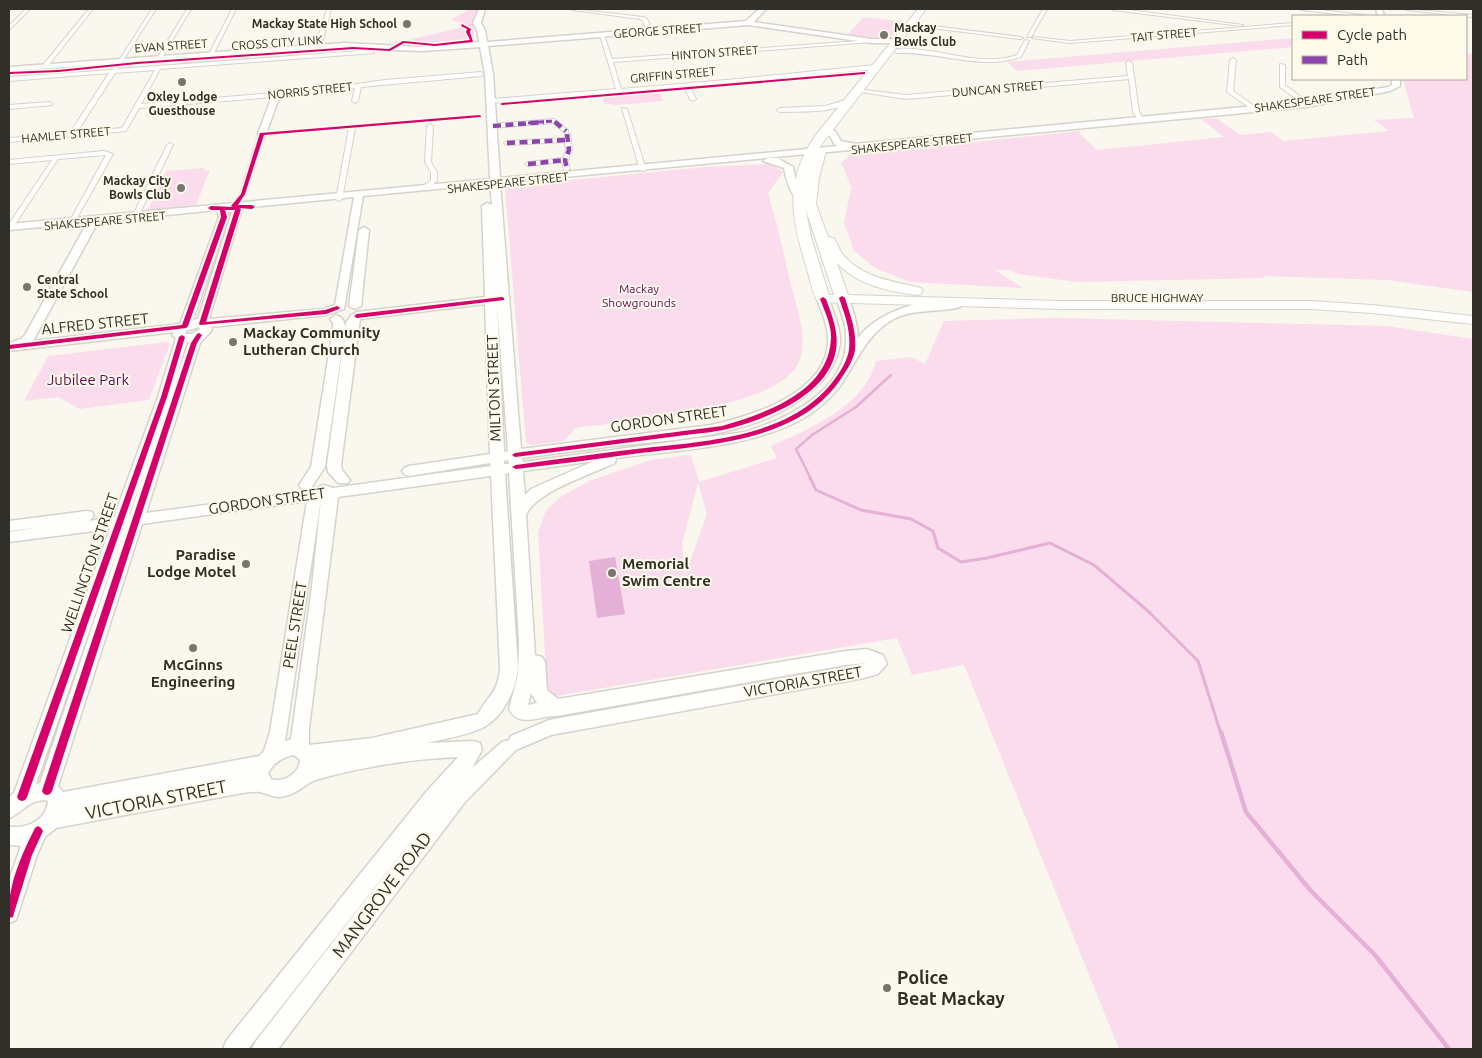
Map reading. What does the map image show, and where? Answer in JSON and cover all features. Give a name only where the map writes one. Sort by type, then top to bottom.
[{"type":"highway","points":[[841,295],[810,204],[815,150],[832,133],[864,92],[922,9]]},
{"type":"highway","points":[[822,296],[802,225],[797,194],[801,172],[837,115],[874,69],[917,26],[930,9]]},
{"type":"highway","points":[[812,190],[831,246],[844,263],[854,271],[878,282],[903,289],[934,293]]},
{"type":"highway","name":"BRUCE HIGHWAY","points":[[822,296],[934,293],[1110,298],[1341,300],[1398,304],[1473,313]]},
{"type":"highway","name":"BRUCE HIGHWAY","points":[[841,295],[1061,305],[1311,306],[1372,309],[1473,320]]},
{"type":"street","points":[[9,30],[28,9]]},
{"type":"street","points":[[45,66],[91,9]]},
{"type":"street","points":[[72,135],[154,9]]},
{"type":"street","points":[[138,106],[189,9]]},
{"type":"street","points":[[210,55],[234,9]]},
{"type":"street","points":[[9,79],[113,71],[159,63],[311,56],[318,50],[329,9]]},
{"type":"street","name":"MILTON STREET","points":[[482,9],[477,23],[482,30]]},
{"type":"street","name":"MILTON STREET","points":[[483,718],[504,693],[508,682],[504,559],[497,463],[496,296],[487,101],[485,74],[480,60],[484,54],[482,30],[489,9]]},
{"type":"street","points":[[573,9],[641,18],[645,20],[651,32]]},
{"type":"street","points":[[750,9],[762,10]]},
{"type":"street","points":[[897,46],[923,52],[979,60],[1012,59],[1020,56],[1045,9]]},
{"type":"street","points":[[1113,9],[1254,27]]},
{"type":"street","points":[[1302,9],[1361,15]]},
{"type":"street","points":[[1407,9],[1460,12],[1473,16]]},
{"type":"street","points":[[748,23],[762,10]]},
{"type":"street","name":"GEORGE STREET","points":[[382,46],[423,49],[748,23],[897,46]]},
{"type":"street","name":"TAIT STREET","points":[[1030,39],[1070,42],[1292,24]]},
{"type":"street","points":[[917,26],[1030,39]]},
{"type":"street","points":[[602,36],[619,91]]},
{"type":"street","name":"HINTON STREET","points":[[609,61],[872,41]]},
{"type":"street","name":"EVAN STREET","points":[[9,68],[120,60],[159,63],[210,55],[318,50],[335,46],[382,46]]},
{"type":"street","points":[[318,50],[372,52]]},
{"type":"street","points":[[1233,60],[1230,92],[1255,109]]},
{"type":"street","points":[[1129,63],[1136,114],[1141,120]]},
{"type":"street","points":[[1282,65],[1282,86],[1307,104]]},
{"type":"street","name":"GRIFFIN STREET","points":[[487,101],[874,69]]},
{"type":"street","name":"NORRIS STREET","points":[[138,106],[276,95],[485,74]]},
{"type":"street","name":"DUNCAN STREET","points":[[864,92],[906,96],[1131,77]]},
{"type":"street","name":"SHAKESPEARE STREET","points":[[362,199],[443,186],[1307,104],[1384,91],[1396,86],[1396,80]]},
{"type":"street","points":[[686,85],[693,99]]},
{"type":"street","points":[[355,100],[358,86]]},
{"type":"street","name":"WELLINGTON STREET","points":[[12,806],[164,397],[183,332],[233,209],[242,194],[276,95]]},
{"type":"street","points":[[780,110],[821,107],[841,104],[849,100]]},
{"type":"street","name":"MILTON STREET","points":[[487,101],[493,126],[490,183]]},
{"type":"street","points":[[9,107],[50,104]]},
{"type":"street","name":"HAMLET STREET","points":[[9,140],[124,130],[138,106]]},
{"type":"street","points":[[821,107],[834,110],[837,115]]},
{"type":"street","points":[[624,109],[642,168]]},
{"type":"street","points":[[493,126],[554,121],[567,135],[570,150],[565,160],[568,174]]},
{"type":"street","points":[[424,188],[429,186],[434,180],[434,172],[428,162],[430,126]]},
{"type":"street","points":[[340,197],[352,128]]},
{"type":"street","name":"SHAKESPEARE STREET","points":[[9,228],[97,223],[150,215],[233,209],[340,197],[362,199],[568,174],[716,164],[815,150],[1008,132]]},
{"type":"street","points":[[832,133],[838,143],[866,145]]},
{"type":"street","points":[[507,143],[567,135]]},
{"type":"street","points":[[135,217],[170,145]]},
{"type":"street","points":[[766,156],[797,149],[815,150]]},
{"type":"street","points":[[9,162],[104,152],[110,154],[72,223]]},
{"type":"street","points":[[9,228],[56,158]]},
{"type":"street","points":[[528,164],[565,160]]},
{"type":"street","points":[[716,164],[771,161],[785,164],[790,169],[791,181],[797,194]]},
{"type":"street","points":[[434,180],[443,186]]},
{"type":"street","points":[[233,209],[244,202],[242,194]]},
{"type":"street","points":[[343,480],[337,475],[334,465],[352,323],[356,311],[362,199]]},
{"type":"street","name":"PEEL STREET","points":[[304,751],[300,728],[320,587],[318,467],[339,328],[337,313],[362,199]]},
{"type":"street","name":"WELLINGTON STREET","points":[[44,826],[55,814],[53,797],[139,514],[194,342],[202,329],[233,209]]},
{"type":"street","points":[[46,343],[42,341],[42,336],[97,223]]},
{"type":"street","points":[[11,349],[25,342],[30,336],[97,223]]},
{"type":"street","name":"GORDON STREET","points":[[139,514],[284,488],[317,491],[343,480],[677,446],[746,436],[789,420],[819,402],[836,384],[847,366],[852,348],[852,331],[841,295]]},
{"type":"street","points":[[183,332],[496,296]]},
{"type":"street","name":"MILTON STREET","points":[[496,296],[516,461],[526,627],[528,670],[520,711]]},
{"type":"street","name":"GORDON STREET","points":[[516,461],[722,428],[754,419],[785,406],[810,387],[825,368],[832,352],[834,337],[822,296]]},
{"type":"street","points":[[847,366],[871,330],[888,318],[909,310],[939,305],[1061,305]]},
{"type":"street","name":"ALFRED STREET","points":[[11,349],[46,343],[183,332]]},
{"type":"street","name":"ALFRED STREET","points":[[11,349],[183,332]]},
{"type":"street","points":[[330,387],[344,386]]},
{"type":"street","points":[[324,426],[339,424]]},
{"type":"street","points":[[519,516],[523,505],[536,493],[604,462],[677,446]]},
{"type":"street","name":"GORDON STREET","points":[[9,526],[139,514],[317,491],[497,463]]},
{"type":"street","points":[[284,488],[292,491],[317,488],[317,491]]},
{"type":"street","name":"PEEL STREET","points":[[268,759],[279,732],[317,491]]},
{"type":"street","name":"GORDON STREET","points":[[9,537],[121,516]]},
{"type":"street","points":[[526,627],[535,650],[539,695],[543,700],[557,708]]},
{"type":"street","name":"VICTORIA STREET","points":[[513,745],[549,728],[864,671],[872,669],[878,664],[877,660],[873,658],[846,658],[557,708],[520,711]]},
{"type":"street","points":[[304,751],[310,764],[304,776],[295,784],[280,789],[267,787],[262,783],[260,774],[268,759],[287,748],[330,752],[436,733],[483,718],[498,709],[520,711],[524,732],[513,745],[490,753],[473,749],[432,750],[340,765],[304,776]]},
{"type":"street","points":[[473,749],[470,742],[471,735],[474,727],[483,718]]},
{"type":"street","name":"MANGROVE ROAD","points":[[264,1049],[458,796],[485,767],[513,745]]},
{"type":"street","name":"MANGROVE ROAD","points":[[234,1049],[433,798],[461,769],[473,749]]},
{"type":"street","name":"VICTORIA STREET","points":[[12,806],[31,793],[53,797],[268,759]]},
{"type":"street","name":"VICTORIA STREET","points":[[9,836],[22,837],[44,826],[237,785],[262,783]]},
{"type":"street","points":[[9,913],[27,854],[44,826]]},
{"type":"green space","points":[[470,9],[477,10],[473,21],[474,39],[471,41],[432,46],[410,46],[393,43],[459,28],[463,26],[462,23],[451,20]]},
{"type":"green space","name":"Mackay Bowls Club","points":[[864,17],[904,22],[889,39],[848,34]]},
{"type":"green space","points":[[1292,38],[1292,47],[1017,71],[1007,62]]},
{"type":"green space","points":[[307,50],[309,54],[303,55],[181,64],[182,60],[135,64],[126,69],[121,67],[131,62]]},
{"type":"green space","points":[[1473,53],[1473,292],[1387,280],[1264,276],[1264,278],[1077,282],[1018,274],[1011,270],[995,270],[1023,288],[910,282],[875,268],[854,251],[844,223],[852,188],[841,163],[851,155],[1080,131],[1079,133],[1097,150],[1224,137],[1201,119],[1216,118],[1240,135],[1271,132],[1283,141],[1389,131],[1374,120],[1414,118],[1403,80],[1467,80],[1467,54]]},
{"type":"green space","points":[[109,63],[114,65],[99,70],[9,77],[9,70]]},
{"type":"green space","points":[[658,90],[663,101],[615,105],[604,103],[602,96]]},
{"type":"green space","name":"Mackay Showgrounds","points":[[769,164],[783,172],[768,193],[802,328],[800,359],[788,376],[765,390],[735,401],[662,417],[575,428],[564,441],[532,445],[526,443],[505,188],[508,186],[706,167]]},
{"type":"green space","name":"Mackay City Bowls Club","points":[[205,168],[204,171],[210,170],[196,205],[148,210],[166,171]]},
{"type":"green space","points":[[1055,318],[1387,326],[1473,339],[1473,1049],[1119,1049],[964,665],[912,675],[897,638],[562,695],[555,696],[547,690],[538,532],[546,510],[562,496],[589,481],[651,460],[691,455],[699,482],[777,458],[771,446],[803,432],[834,414],[848,403],[870,377],[876,361],[911,357],[925,364],[944,321]],"holes":[[[698,483],[707,514],[685,576],[682,544]]]},
{"type":"green space","name":"Jubilee Park","points":[[167,342],[170,344],[149,400],[80,409],[58,397],[24,401],[48,356]]},
{"type":"shaded area","points":[[615,557],[625,614],[597,618],[589,561]]},
{"type":"waterway","points":[[811,479],[796,449],[812,435],[856,407],[891,375]]},
{"type":"waterway","points":[[810,478],[816,490],[861,510],[911,519],[933,531],[938,548],[961,562],[987,558],[1050,543],[1094,565],[1148,611],[1198,661],[1221,734]]},
{"type":"waterway","points":[[1221,732],[1246,812],[1311,891],[1375,955],[1449,1049]]},
{"type":"marked path","points":[[493,126],[554,121],[566,131]]},
{"type":"marked path","points":[[567,134],[569,150],[565,160],[568,174]]},
{"type":"marked path","points":[[507,143],[567,140]]},
{"type":"marked path","points":[[528,164],[565,160]]},
{"type":"cycle path","name":"CROSS CITY LINK","points":[[9,73],[58,71],[137,63],[353,48],[390,50],[403,42],[435,45],[472,41],[468,32],[469,29],[462,25]]},
{"type":"cycle path","points":[[502,104],[864,73]]},
{"type":"cycle path","points":[[252,207],[234,206],[243,194],[262,134],[479,116]]},
{"type":"cycle path","points":[[202,324],[238,209],[211,208]]},
{"type":"cycle path","points":[[185,326],[224,217],[222,210]]},
{"type":"cycle path","points":[[516,467],[735,438],[770,428],[803,413],[830,390],[841,375],[852,350],[850,322],[842,298]]},
{"type":"cycle path","points":[[357,316],[502,299]]},
{"type":"cycle path","points":[[515,455],[722,428],[757,417],[794,400],[810,388],[823,374],[831,358],[834,334],[823,299]]},
{"type":"cycle path","points":[[204,324],[326,312],[337,308]]},
{"type":"cycle path","points":[[9,347],[184,327]]},
{"type":"cycle path","points":[[47,791],[194,343],[199,335]]},
{"type":"cycle path","points":[[22,797],[164,397],[182,337]]},
{"type":"cycle path","points":[[9,913],[27,854],[38,831]]},
{"type":"place","name":"Mackay State High School","points":[[407,24]]},
{"type":"place","name":"Mackay Bowls Club","points":[[884,35]]},
{"type":"place","name":"Oxley Lodge Guesthouse","points":[[182,82]]},
{"type":"place","name":"Mackay City Bowls Club","points":[[181,188]]},
{"type":"place","name":"Central State School","points":[[27,287]]},
{"type":"place","name":"Mackay Community Lutheran Church","points":[[233,342]]},
{"type":"place","name":"Paradise Lodge Motel","points":[[246,564]]},
{"type":"place","name":"Memorial Swim Centre","points":[[612,573]]},
{"type":"place","name":"McGinns Engineering","points":[[193,648]]},
{"type":"place","name":"Police Beat Mackay","points":[[887,988]]}]
